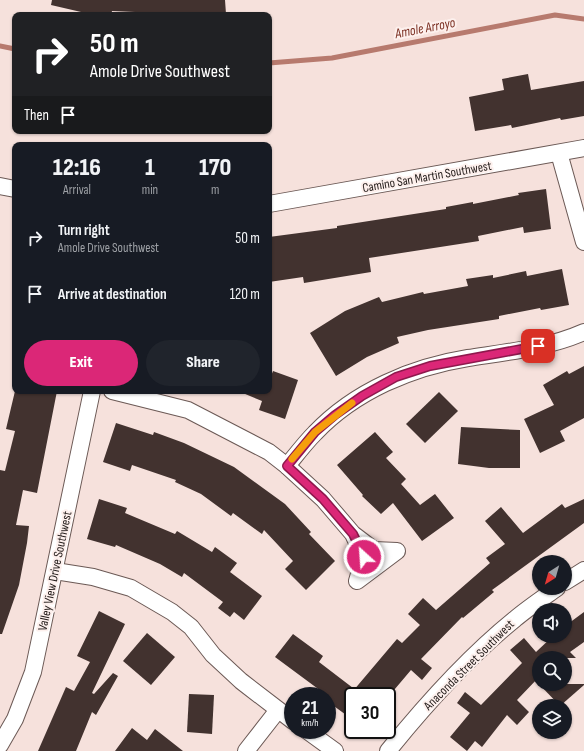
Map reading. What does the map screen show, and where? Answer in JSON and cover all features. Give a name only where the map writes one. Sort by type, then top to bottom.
[{"type":"street","name":"Camino San Martin Southwest","points":[[272,203],[584,148]]},
{"type":"street","points":[[559,153],[584,242]]},
{"type":"street","points":[[0,186],[12,188]]},
{"type":"street","points":[[287,466],[315,432],[335,415],[362,396],[396,377],[430,366],[538,346],[584,332]]},
{"type":"street","name":"Valley View Drive Southwest","points":[[0,745],[15,719],[33,672],[91,394]]},
{"type":"street","points":[[124,394],[188,410],[269,452],[287,466],[323,499],[353,534]]},
{"type":"street","points":[[572,578],[584,570]]},
{"type":"street","points":[[55,571],[93,577],[131,588],[172,612],[191,627],[213,654],[241,681],[284,714]]},
{"type":"street","name":"Anaconda Street Southwest","points":[[388,751],[411,723],[463,667],[515,619],[548,595]]},
{"type":"street","points":[[246,751],[278,710]]},
{"type":"street","points":[[318,739],[335,751]]},
{"type":"building","points":[[52,0],[225,0],[226,12],[81,12],[51,5]]},
{"type":"building","points":[[528,74],[531,90],[584,81],[584,116],[561,120],[560,118],[512,128],[511,125],[475,131],[469,97],[504,90],[502,79]]},
{"type":"building","points":[[546,189],[551,229],[524,233],[523,227],[478,236],[479,241],[369,258],[371,272],[304,283],[303,277],[272,282],[272,237],[337,228],[337,226],[446,209],[446,207],[473,202],[473,204],[519,195],[518,193]]},
{"type":"building","points":[[562,269],[569,305],[541,310],[540,308],[499,316],[499,319],[428,330],[397,337],[399,343],[367,357],[336,376],[310,333],[345,311],[379,297],[382,302],[423,292],[424,294],[468,286],[466,279],[493,275],[493,278],[526,271],[527,276]]},
{"type":"building","points":[[584,366],[584,418],[560,431],[565,441],[540,453],[524,419],[554,405],[543,385],[567,371],[569,374]]},
{"type":"building","points":[[273,371],[298,380],[285,419],[259,410],[262,401],[245,394],[272,394]]},
{"type":"building","points":[[439,392],[458,411],[425,443],[406,424]]},
{"type":"building","points":[[14,394],[56,394],[37,493],[23,490],[16,525],[29,526],[27,543],[19,585],[2,634],[0,634],[0,470],[5,471],[15,431],[6,429]]},
{"type":"building","points":[[116,423],[153,435],[154,432],[184,443],[234,467],[285,504],[311,532],[309,534],[335,561],[306,590],[285,569],[293,561],[264,530],[262,534],[233,513],[231,516],[201,494],[175,482],[176,480],[132,465],[130,471],[103,462]]},
{"type":"building","points":[[461,427],[520,430],[520,468],[489,468],[458,464]]},
{"type":"building","points":[[375,432],[393,452],[386,458],[406,479],[401,484],[420,505],[435,494],[454,518],[422,541],[393,503],[381,514],[362,496],[363,495],[337,465]]},
{"type":"building","points":[[99,499],[127,508],[125,513],[175,534],[177,531],[212,552],[215,547],[237,563],[230,572],[262,596],[244,620],[234,612],[230,617],[218,608],[223,602],[184,573],[182,577],[160,564],[116,545],[115,547],[87,539]]},
{"type":"building","points":[[584,499],[584,523],[540,555],[532,555],[532,561],[492,590],[494,592],[463,618],[462,617],[421,659],[432,668],[422,680],[411,670],[396,688],[356,687],[397,639],[402,643],[420,625],[408,614],[423,598],[436,610],[490,563],[486,558],[505,544],[485,521],[501,507],[523,533],[562,504],[565,508]]},
{"type":"building","points":[[99,611],[125,624],[92,693],[94,694],[113,673],[118,676],[96,715],[92,712],[76,751],[38,751],[66,687],[74,691],[90,662],[77,656]]},
{"type":"building","points":[[584,612],[584,642],[571,651],[537,651],[546,643],[572,643],[572,621]]},
{"type":"building","points":[[147,633],[175,657],[151,685],[123,661]]},
{"type":"building","points":[[293,634],[323,656],[319,662],[352,687],[344,687],[344,713],[336,708],[336,687],[316,687],[275,657]]},
{"type":"building","points":[[524,638],[535,651],[532,651],[532,684],[517,700],[529,712],[517,725],[507,715],[482,747],[475,741],[467,751],[450,737],[470,713],[457,703],[465,692],[481,705],[522,663],[510,650]]},
{"type":"building","points":[[572,684],[584,684],[568,699],[553,699],[546,691],[572,691]]},
{"type":"building","points":[[189,694],[214,695],[212,734],[187,732]]},
{"type":"building","points":[[132,728],[147,740],[155,729],[183,751],[115,751]]},
{"type":"waterway","name":"Amole Arroyo","points":[[272,63],[332,58],[555,15],[584,19]]},
{"type":"waterway","name":"Amole Arroyo","points":[[0,46],[12,48]]},
{"type":"slow traffic","points":[[292,459],[315,432],[352,403]]},
{"type":"route","points":[[364,557],[353,534],[323,499],[287,466],[315,432],[335,415],[362,396],[396,377],[430,366],[538,346]]}]
